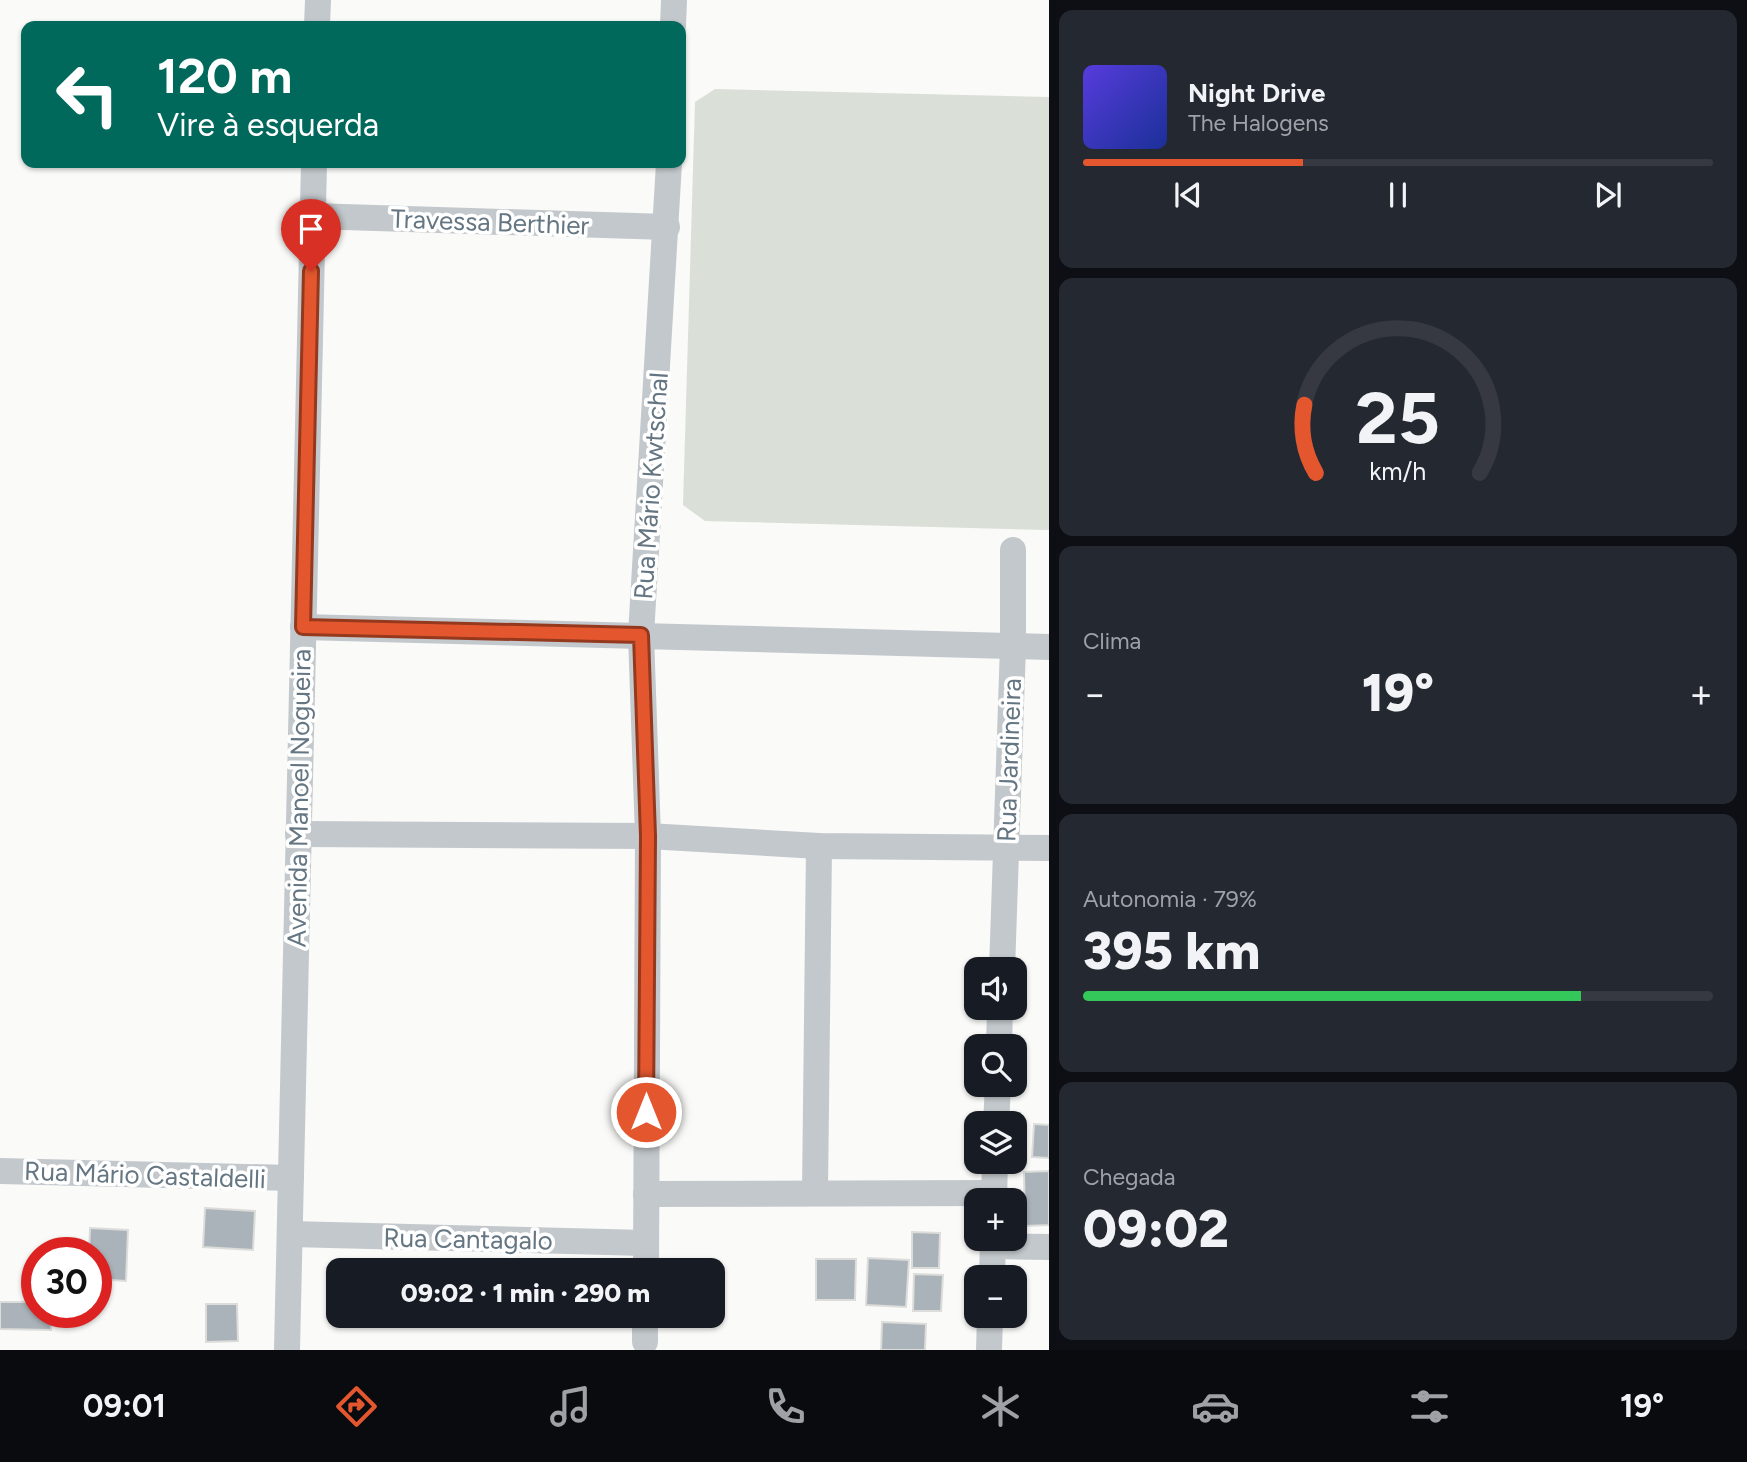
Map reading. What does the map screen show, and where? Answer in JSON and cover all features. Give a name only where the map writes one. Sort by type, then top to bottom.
[{"type":"street","points":[[317,0],[317,21]]},
{"type":"street","points":[[673,21],[674,0]]},
{"type":"street","name":"Avenida Manoel Nogueira","points":[[287,1350],[314,168]]},
{"type":"street","name":"Rua Mário Kwtschal","points":[[646,1258],[648,836],[641,635],[669,168]]},
{"type":"street","name":"Travessa Berthier","points":[[313,216],[667,227]]},
{"type":"street","name":"Rua Jardineira","points":[[1002,957],[1013,646],[1013,550]]},
{"type":"street","points":[[303,627],[1049,647]]},
{"type":"street","points":[[299,834],[648,836],[819,846],[1049,848]]},
{"type":"street","points":[[815,1192],[819,846]]},
{"type":"street","name":"Rua Mário Castaldelli","points":[[0,1171],[291,1178]]},
{"type":"street","points":[[646,1194],[815,1192],[964,1196]]},
{"type":"street","name":"Rua Cantagalo","points":[[289,1234],[646,1243]]},
{"type":"street","points":[[1027,1245],[1049,1247]]},
{"type":"street","points":[[989,1350],[990,1328]]},
{"type":"shaded area","points":[[715,89],[1049,97],[1049,530],[705,521],[683,505],[695,102]]},
{"type":"building","points":[[1034,1124],[1049,1125],[1049,1158],[1032,1157]]},
{"type":"building","points":[[1049,1171],[1049,1225],[1027,1226],[1027,1188],[1024,1188],[1024,1174]]},
{"type":"building","points":[[205,1208],[255,1211],[253,1250],[203,1247]]},
{"type":"building","points":[[90,1228],[128,1230],[126,1281],[112,1280],[112,1237],[90,1237]]},
{"type":"building","points":[[912,1232],[940,1233],[939,1268],[912,1268]]},
{"type":"building","points":[[868,1258],[909,1260],[906,1307],[866,1305]]},
{"type":"building","points":[[816,1259],[856,1259],[855,1300],[816,1300]]},
{"type":"building","points":[[914,1274],[943,1275],[941,1311],[913,1311]]},
{"type":"building","points":[[0,1302],[21,1302],[21,1328],[51,1328],[51,1330],[0,1329]]},
{"type":"building","points":[[206,1304],[237,1304],[238,1341],[206,1342]]},
{"type":"building","points":[[882,1322],[926,1324],[925,1350],[881,1350]]},
{"type":"route","points":[[311,271],[303,627],[641,635],[648,836],[646,1112]]}]
